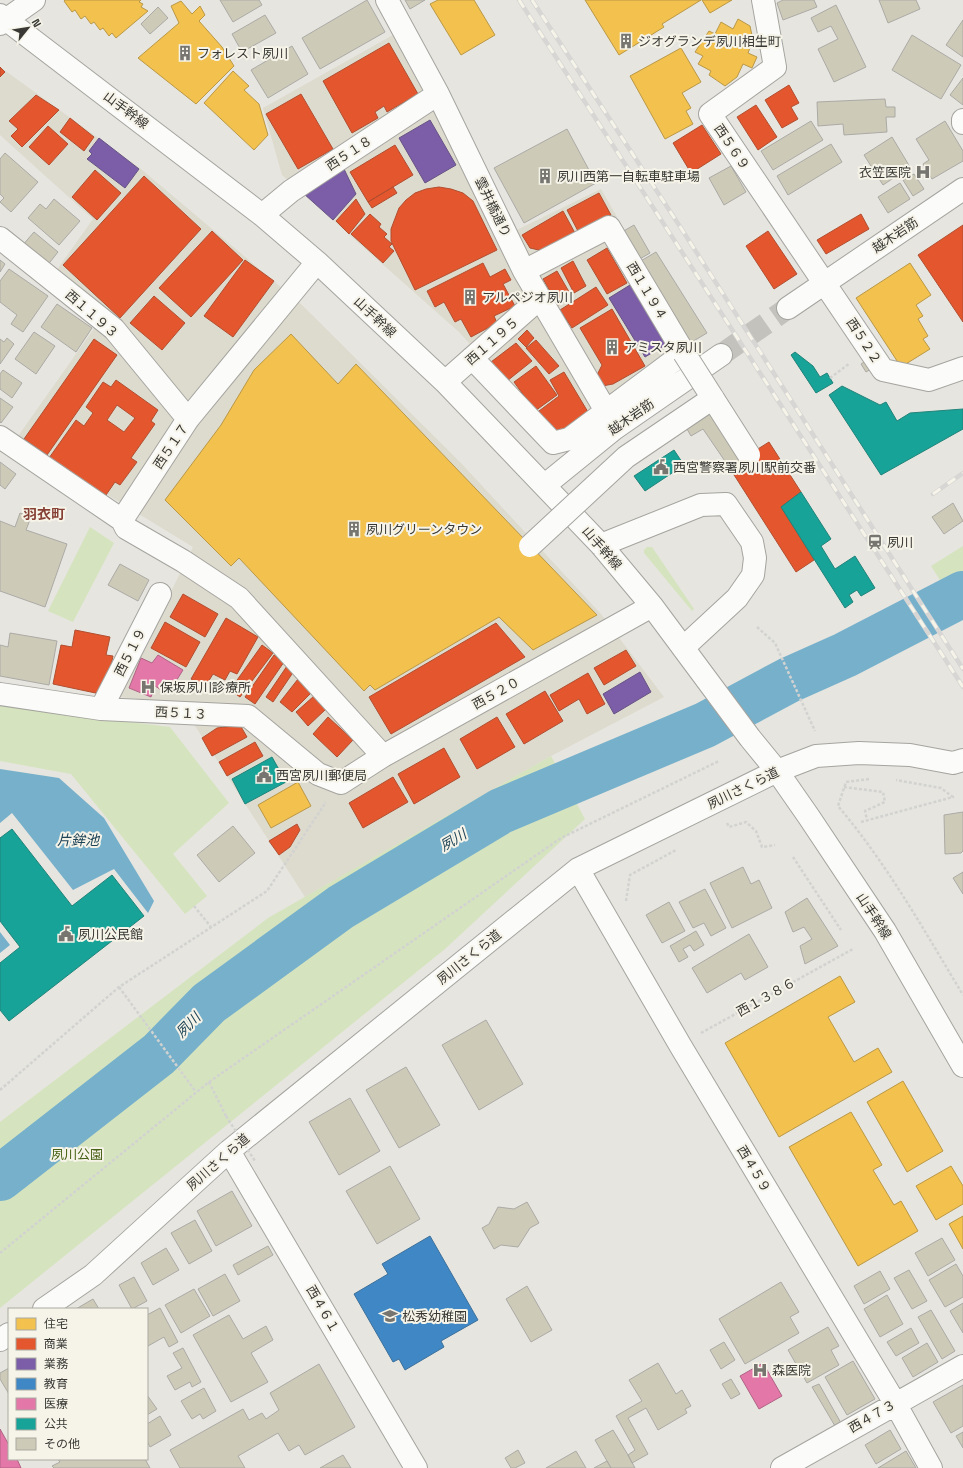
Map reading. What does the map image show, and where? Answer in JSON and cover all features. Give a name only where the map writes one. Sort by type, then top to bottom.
[{"type":"street","points":[[2,19],[34,0]]},
{"type":"street","name":"雲井橋通り","points":[[387,0],[438,94],[524,271],[539,299],[606,411]]},
{"type":"street","name":"西５６９","points":[[763,0],[776,67],[710,114],[824,283]]},
{"type":"street","name":"山手幹線","points":[[2,19],[262,215],[317,262],[445,382],[601,545],[652,606],[700,672],[777,771],[885,932],[963,1066]]},
{"type":"street","name":"西５１８","points":[[262,215],[291,191],[438,94]]},
{"type":"street","name":"越木岩筋","points":[[788,308],[963,189]]},
{"type":"street","name":"西１１９４","points":[[524,271],[608,227],[684,353]]},
{"type":"street","name":"西１１９３","points":[[0,238],[114,329],[188,419]]},
{"type":"street","name":"西５１７","points":[[122,520],[188,419],[317,262]]},
{"type":"street","name":"西５２２","points":[[824,283],[883,370],[929,380],[963,368]]},
{"type":"street","name":"西１１９５","points":[[445,382],[539,299]]},
{"type":"street","points":[[472,358],[553,443],[569,439],[684,353],[749,455]]},
{"type":"street","name":"越木岩筋","points":[[545,485],[614,429],[722,356]]},
{"type":"street","points":[[530,546],[626,457],[713,398]]},
{"type":"street","points":[[0,438],[122,520],[126,528],[183,561],[239,598],[383,756]]},
{"type":"street","points":[[601,545],[701,505],[726,504],[752,542],[755,558],[753,575],[736,598],[684,648]]},
{"type":"street","name":"西５１９","points":[[101,709],[160,594]]},
{"type":"street","name":"西５２０","points":[[335,790],[383,756],[652,606]]},
{"type":"street","name":"西５１３","points":[[0,694],[101,709],[248,716],[335,790]]},
{"type":"street","name":"夙川さくら道","points":[[45,1308],[93,1275],[229,1151],[578,869],[777,771],[816,756],[859,753],[910,755],[960,767]]},
{"type":"street","name":"西４５９","points":[[578,869],[680,1045],[895,1403],[931,1468]]},
{"type":"street","name":"西４６１","points":[[229,1151],[416,1468]]},
{"type":"street","name":"西４７３","points":[[797,1464],[895,1403],[963,1366]]},
{"type":"path","points":[[830,378],[848,364]]},
{"type":"path","points":[[757,627],[775,643],[815,731]]},
{"type":"path","points":[[0,1253],[209,1082],[561,838],[719,761]]},
{"type":"path","points":[[875,779],[846,782],[838,806],[862,834],[912,910],[963,995]]},
{"type":"path","points":[[861,822],[953,797],[941,788],[889,779]]},
{"type":"path","points":[[844,787],[883,792],[885,802],[866,811],[867,820]]},
{"type":"path","points":[[0,1090],[119,987],[267,891],[335,790]]},
{"type":"path","points":[[726,822],[729,827],[746,822],[756,831],[762,847],[775,845]]},
{"type":"path","points":[[626,901],[630,875],[678,849]]},
{"type":"path","points":[[793,857],[841,930]]},
{"type":"path","points":[[194,906],[211,927]]},
{"type":"path","name":"西１３８６","points":[[680,1045],[853,949]]},
{"type":"path","points":[[119,987],[196,1092]]},
{"type":"path","points":[[209,1082],[226,1116],[255,1161]]},
{"type":"shaded area","points":[[393,35],[438,115],[496,240],[601,189],[617,217],[597,226],[670,342],[666,356],[562,431],[550,432],[459,332],[282,175],[263,108]]},
{"type":"shaded area","points":[[0,67],[141,169],[302,305],[460,462],[601,614],[664,697],[551,756],[305,897],[181,704],[119,697],[193,547],[16,439],[105,313],[56,271],[93,219],[0,135]]},
{"type":"green space","points":[[90,527],[114,543],[73,622],[48,611]]},
{"type":"green space","points":[[963,546],[963,616],[931,566]]},
{"type":"green space","points":[[647,547],[652,547],[694,609],[692,611],[644,553],[644,550]]},
{"type":"green space","points":[[0,706],[170,727],[229,803],[173,854],[207,896],[185,914],[71,774],[0,761]]},
{"type":"green space","name":"夙川公園","points":[[551,756],[585,819],[445,949],[0,1308],[0,1122],[268,918]]},
{"type":"water","name":"片鉾池","points":[[0,769],[59,778],[104,818],[154,901],[148,913],[114,869],[73,890],[12,813],[0,823]]},
{"type":"water","points":[[0,932],[10,945],[0,953]]},
{"type":"building: 住宅","points":[[141,0],[139,2],[143,4],[141,7],[148,11],[116,38],[112,33],[109,36],[103,28],[100,30],[94,22],[91,24],[85,16],[81,19],[75,10],[72,12],[64,1]]},
{"type":"building: 住宅","points":[[438,0],[474,0],[495,35],[461,55],[430,4]]},
{"type":"building: 住宅","name":"ジオグランデ夙川相生町","points":[[585,0],[701,0],[662,24],[664,27],[619,55]]},
{"type":"building: 住宅","name":"ジオグランデ夙川相生町","points":[[702,0],[732,0],[710,13]]},
{"type":"building: 住宅","name":"フォレスト夙川","points":[[181,1],[192,14],[200,6],[205,15],[199,21],[222,47],[234,66],[196,104],[138,58],[179,23],[171,6]]},
{"type":"building: 住宅","points":[[738,19],[750,26],[753,40],[748,53],[757,57],[752,68],[743,64],[737,77],[725,86],[709,75],[711,71],[698,64],[703,56],[695,52],[709,31],[715,34],[721,22],[733,29]]},
{"type":"building: 住宅","points":[[681,48],[701,82],[682,93],[691,108],[686,111],[693,124],[665,139],[630,76]]},
{"type":"building: 住宅","points":[[233,71],[249,86],[244,90],[259,104],[268,135],[254,150],[204,103]]},
{"type":"building: 住宅","points":[[910,263],[931,295],[916,305],[923,316],[918,319],[928,336],[923,339],[930,349],[901,367],[856,298]]},
{"type":"building: 住宅","name":"夙川グリーンタウン","points":[[291,334],[338,384],[356,364],[597,615],[533,650],[499,617],[375,690],[370,685],[364,691],[239,558],[231,566],[165,500],[221,425],[254,370]]},
{"type":"building: 住宅","points":[[298,782],[311,806],[271,828],[258,805]]},
{"type":"building: 住宅","points":[[840,976],[855,1002],[828,1017],[854,1062],[878,1048],[892,1072],[779,1137],[725,1043]]},
{"type":"building: 住宅","points":[[903,1081],[943,1151],[907,1172],[867,1102]]},
{"type":"building: 住宅","points":[[851,1112],[882,1165],[873,1170],[894,1205],[901,1201],[918,1231],[858,1266],[789,1147]]},
{"type":"building: 住宅","points":[[951,1166],[963,1186],[963,1204],[936,1220],[916,1186]]},
{"type":"building: 住宅","points":[[963,1216],[963,1249],[949,1224]]},
{"type":"building: 商業","points":[[389,43],[418,94],[387,112],[384,106],[375,112],[378,118],[352,133],[323,81]]},
{"type":"building: 商業","points":[[0,67],[5,72],[0,77]]},
{"type":"building: 商業","points":[[789,85],[799,103],[791,107],[798,119],[782,128],[765,100]]},
{"type":"building: 商業","points":[[301,94],[333,149],[298,169],[266,114]]},
{"type":"building: 商業","points":[[36,95],[59,110],[22,147],[11,136],[18,129],[9,121]]},
{"type":"building: 商業","points":[[756,105],[777,137],[758,150],[737,117]]},
{"type":"building: 商業","points":[[70,118],[94,137],[84,151],[60,132]]},
{"type":"building: 商業","points":[[702,125],[721,154],[691,173],[673,143]]},
{"type":"building: 商業","points":[[48,126],[68,144],[49,165],[29,147]]},
{"type":"building: 商業","points":[[395,145],[413,175],[368,202],[350,172]]},
{"type":"building: 商業","points":[[95,170],[121,193],[97,220],[72,197]]},
{"type":"building: 商業","points":[[144,176],[201,229],[120,318],[63,265]]},
{"type":"building: 商業","points":[[393,187],[397,193],[372,208],[368,202]]},
{"type":"building: 商業","points":[[439,187],[463,193],[473,201],[497,250],[415,290],[391,241],[391,229],[399,208],[406,200],[415,193],[426,189]]},
{"type":"building: 商業","points":[[599,193],[611,215],[579,233],[567,210]]},
{"type":"building: 商業","points":[[356,199],[365,214],[349,234],[336,221]]},
{"type":"building: 商業","points":[[563,211],[575,233],[543,251],[530,248],[522,235]]},
{"type":"building: 商業","points":[[370,214],[381,224],[379,227],[387,234],[384,237],[392,244],[389,247],[394,251],[383,263],[351,234]]},
{"type":"building: 商業","points":[[861,214],[869,229],[826,254],[817,240]]},
{"type":"building: 商業","points":[[963,225],[963,322],[918,255]]},
{"type":"building: 商業","points":[[212,231],[243,260],[191,317],[159,288]]},
{"type":"building: 商業","points":[[768,231],[797,274],[774,289],[746,246]]},
{"type":"building: 商業","points":[[607,248],[627,283],[607,294],[587,260]]},
{"type":"building: 商業","points":[[245,260],[274,281],[233,337],[204,316]]},
{"type":"building: 商業","points":[[573,261],[586,286],[574,293],[561,268]]},
{"type":"building: 商業","name":"アルペジオ夙川","points":[[483,263],[490,277],[505,269],[511,280],[503,284],[515,306],[494,316],[497,323],[471,337],[461,319],[455,322],[444,302],[435,307],[427,291]]},
{"type":"building: 商業","points":[[557,271],[572,297],[558,305],[543,279]]},
{"type":"building: 商業","points":[[596,287],[608,305],[572,328],[560,310]]},
{"type":"building: 商業","points":[[154,296],[185,323],[162,350],[130,323]]},
{"type":"building: 商業","name":"アミスタ夙川","points":[[612,309],[645,366],[613,384],[602,386],[597,375],[602,365],[580,328]]},
{"type":"building: 商業","points":[[527,330],[534,338],[526,347],[518,339]]},
{"type":"building: 商業","points":[[94,339],[117,355],[47,455],[24,439]]},
{"type":"building: 商業","points":[[536,340],[559,366],[549,374],[526,348]]},
{"type":"building: 商業","points":[[516,343],[532,361],[507,381],[491,362]]},
{"type":"building: 商業","points":[[536,366],[557,395],[535,411],[514,382]]},
{"type":"building: 商業","points":[[564,372],[588,412],[563,430],[551,431],[535,414],[559,396],[550,380]]},
{"type":"building: 商業","points":[[116,380],[158,410],[151,421],[155,424],[131,458],[137,462],[120,485],[115,482],[106,495],[101,492],[100,494],[49,458],[76,420],[84,426],[93,413],[86,407],[103,382],[111,387]],"holes":[[[117,405],[135,418],[124,432],[107,420]]]},
{"type":"building: 商業","points":[[769,442],[801,492],[781,507],[814,560],[796,572],[729,467]]},
{"type":"building: 商業","points":[[183,594],[218,614],[205,637],[170,617]]},
{"type":"building: 商業","points":[[226,618],[258,637],[237,674],[230,671],[225,680],[213,674],[205,687],[191,679]]},
{"type":"building: 商業","points":[[165,622],[200,642],[186,667],[151,648]]},
{"type":"building: 商業","points":[[496,623],[525,657],[391,734],[369,697]]},
{"type":"building: 商業","points":[[75,630],[110,637],[106,655],[113,656],[105,695],[53,684],[61,645],[72,647]]},
{"type":"building: 商業","points":[[262,645],[273,653],[240,697],[230,690]]},
{"type":"building: 商業","points":[[626,650],[636,666],[604,685],[594,668]]},
{"type":"building: 商業","points":[[274,655],[284,662],[255,704],[245,697]]},
{"type":"building: 商業","points":[[287,666],[294,671],[273,702],[266,697]]},
{"type":"building: 商業","points":[[588,673],[605,704],[587,714],[579,699],[559,711],[550,695]]},
{"type":"building: 商業","points":[[298,679],[312,692],[292,712],[280,702]]},
{"type":"building: 商業","points":[[545,691],[563,721],[524,744],[506,714]]},
{"type":"building: 商業","points":[[314,696],[326,709],[308,726],[296,712]]},
{"type":"building: 商業","points":[[328,717],[353,740],[337,757],[313,734]]},
{"type":"building: 商業","points":[[497,717],[515,747],[477,769],[460,739]]},
{"type":"building: 商業","points":[[240,725],[247,737],[212,756],[202,738],[217,728]]},
{"type":"building: 商業","points":[[255,742],[263,756],[227,776],[219,762]]},
{"type":"building: 商業","points":[[444,748],[460,777],[414,804],[398,774]]},
{"type":"building: 商業","points":[[393,777],[408,802],[363,828],[349,803]]},
{"type":"building: 商業","points":[[297,824],[300,830],[290,847],[279,855],[269,841]]},
{"type":"building: 業務","points":[[430,120],[456,165],[425,183],[399,138]]},
{"type":"building: 業務","points":[[99,138],[139,169],[125,188],[87,159],[92,154],[89,151]]},
{"type":"building: 業務","points":[[344,169],[356,194],[333,220],[303,193]]},
{"type":"building: 業務","points":[[630,285],[667,344],[645,357],[609,298]]},
{"type":"building: 業務","points":[[640,672],[651,692],[614,714],[603,694]]},
{"type":"building: 教育","points":[[430,1236],[478,1320],[441,1341],[444,1347],[405,1370],[399,1359],[393,1362],[354,1294],[388,1274],[382,1264]]},
{"type":"building: 医療","points":[[158,655],[183,670],[168,694],[155,686],[151,697],[129,688],[141,658],[152,663]]},
{"type":"building: 医療","points":[[763,1363],[782,1396],[759,1409],[740,1376]]},
{"type":"building: 医療","points":[[0,1429],[8,1443],[8,1460],[17,1460],[21,1468],[0,1468]]},
{"type":"building: 公共","points":[[795,352],[813,366],[820,377],[827,373],[833,383],[816,393],[791,355]]},
{"type":"building: 公共","points":[[842,386],[880,405],[886,402],[897,421],[910,413],[963,409],[963,429],[881,475],[829,395]]},
{"type":"building: 公共","points":[[674,450],[684,465],[645,491],[634,476]]},
{"type":"building: 公共","points":[[801,492],[831,539],[821,546],[835,569],[855,556],[875,588],[861,596],[857,590],[849,595],[853,602],[845,608],[781,507]]},
{"type":"building: 公共","points":[[272,757],[286,782],[245,804],[232,779]]},
{"type":"building: 公共","name":"夙川公民館","points":[[12,829],[72,906],[112,875],[144,916],[9,1021],[0,1010],[0,963],[20,947],[0,921],[0,838]]},
{"type":"building: その他","points":[[220,0],[259,0],[262,5],[233,22]]},
{"type":"building: その他","points":[[367,0],[385,32],[320,69],[302,38]]},
{"type":"building: その他","points":[[405,0],[425,0],[410,9]]},
{"type":"building: その他","points":[[783,0],[814,0],[817,7],[783,20],[777,3]]},
{"type":"building: その他","points":[[879,0],[916,0],[920,9],[888,23]]},
{"type":"building: その他","points":[[836,5],[866,67],[834,82],[818,49],[838,39],[831,26],[818,32],[811,18]]},
{"type":"building: その他","points":[[158,7],[168,18],[150,34],[141,24]]},
{"type":"building: その他","points":[[265,15],[276,33],[242,52],[232,34]]},
{"type":"building: その他","points":[[963,20],[963,57],[946,45]]},
{"type":"building: その他","points":[[912,35],[961,65],[941,99],[892,70]]},
{"type":"building: その他","points":[[292,46],[308,74],[268,98],[251,70]]},
{"type":"building: その他","points":[[963,78],[963,105],[950,95]]},
{"type":"building: その他","points":[[885,99],[886,107],[895,107],[895,117],[886,117],[887,132],[844,135],[843,124],[818,126],[817,102]]},
{"type":"building: その他","points":[[811,121],[823,140],[773,170],[761,151]]},
{"type":"building: その他","points":[[945,121],[963,151],[963,161],[932,179],[923,164],[929,160],[916,139]]},
{"type":"building: その他","name":"夙川西第一自転車駐車場","points":[[567,129],[596,183],[524,223],[494,168]]},
{"type":"building: その他","points":[[892,137],[910,167],[883,185],[864,155]]},
{"type":"building: その他","points":[[831,144],[842,162],[788,195],[777,176]]},
{"type":"building: その他","points":[[5,153],[38,182],[11,212],[0,202],[4,198],[0,194],[0,159]]},
{"type":"building: その他","points":[[731,166],[746,192],[724,205],[709,178]]},
{"type":"building: その他","points":[[914,174],[924,189],[913,196],[903,180]]},
{"type":"building: その他","points":[[900,183],[910,199],[888,213],[878,197]]},
{"type":"building: その他","points":[[54,199],[80,221],[59,245],[28,218],[40,204],[46,209]]},
{"type":"building: その他","points":[[634,225],[650,253],[638,260],[622,232]]},
{"type":"building: その他","points":[[34,232],[58,252],[46,267],[22,246]]},
{"type":"building: その他","points":[[656,252],[707,333],[690,343],[639,262]]},
{"type":"building: その他","points":[[0,260],[5,264],[0,272]]},
{"type":"building: その他","points":[[9,269],[48,296],[23,332],[11,324],[17,315],[0,302],[0,281]]},
{"type":"building: その他","points":[[57,304],[92,328],[76,352],[41,327]]},
{"type":"building: その他","points":[[34,332],[55,346],[36,374],[15,359]]},
{"type":"building: その他","points":[[7,338],[14,344],[0,364],[0,339],[4,342]]},
{"type":"building: その他","points":[[871,358],[876,366],[866,372],[861,364]]},
{"type":"building: その他","points":[[3,370],[22,383],[12,398],[0,389],[0,374]]},
{"type":"building: その他","points":[[0,398],[13,407],[1,423],[0,422]]},
{"type":"building: その他","points":[[710,414],[740,460],[729,467],[703,429],[691,436],[687,429]]},
{"type":"building: その他","points":[[0,462],[16,474],[5,489],[0,485]]},
{"type":"building: その他","points":[[953,503],[963,521],[944,534],[932,517]]},
{"type":"building: その他","points":[[20,513],[31,517],[26,530],[67,544],[45,607],[0,591],[0,521],[15,527]]},
{"type":"building: その他","points":[[120,564],[149,580],[138,601],[108,585]]},
{"type":"building: その他","points":[[10,633],[57,641],[49,685],[0,676],[0,645],[8,647]]},
{"type":"building: その他","points":[[963,812],[963,851],[961,853],[945,854],[944,815]]},
{"type":"building: その他","points":[[233,826],[255,853],[219,882],[197,855]]},
{"type":"building: その他","points":[[743,867],[751,884],[759,880],[772,908],[732,928],[710,883]]},
{"type":"building: その他","points":[[963,872],[963,894],[953,878]]},
{"type":"building: その他","points":[[705,889],[726,928],[711,936],[704,923],[693,928],[679,902]]},
{"type":"building: その他","points":[[807,898],[838,946],[805,964],[800,946],[812,939],[804,927],[793,932],[785,912]]},
{"type":"building: その他","points":[[669,902],[685,931],[662,943],[646,915]]},
{"type":"building: その他","points":[[696,931],[704,945],[694,951],[690,945],[683,949],[688,957],[679,962],[670,946]]},
{"type":"building: その他","points":[[749,934],[768,967],[745,980],[741,973],[707,993],[692,968]]},
{"type":"building: その他","points":[[486,1020],[523,1084],[479,1110],[442,1045]]},
{"type":"building: その他","points":[[406,1067],[440,1125],[399,1148],[366,1090]]},
{"type":"building: その他","points":[[350,1098],[380,1151],[339,1175],[309,1122]]},
{"type":"building: その他","points":[[390,1166],[420,1219],[377,1244],[346,1191]]},
{"type":"building: その他","points":[[232,1191],[252,1226],[216,1246],[197,1211]]},
{"type":"building: その他","points":[[527,1202],[539,1223],[530,1228],[518,1247],[501,1245],[494,1249],[482,1228],[489,1224],[498,1207],[514,1209]]},
{"type":"building: その他","points":[[195,1220],[212,1251],[189,1264],[171,1233]]},
{"type":"building: その他","points":[[942,1238],[955,1260],[928,1276],[915,1253]]},
{"type":"building: その他","points":[[268,1246],[273,1255],[238,1275],[233,1265]]},
{"type":"building: その他","points":[[166,1248],[179,1270],[153,1285],[141,1263]]},
{"type":"building: その他","points":[[956,1264],[963,1276],[963,1297],[945,1307],[929,1280]]},
{"type":"building: その他","points":[[909,1270],[927,1301],[912,1309],[894,1278]]},
{"type":"building: その他","points":[[880,1271],[890,1289],[864,1304],[854,1286]]},
{"type":"building: その他","points":[[225,1274],[240,1301],[213,1316],[198,1289]]},
{"type":"building: その他","points":[[134,1277],[147,1301],[131,1308],[119,1285]]},
{"type":"building: その他","points":[[781,1282],[799,1312],[790,1317],[799,1333],[745,1364],[719,1319]]},
{"type":"building: その他","points":[[527,1286],[552,1330],[531,1342],[506,1299]]},
{"type":"building: その他","points":[[194,1289],[210,1316],[181,1333],[165,1305]]},
{"type":"building: その他","points":[[887,1295],[903,1324],[880,1337],[864,1309]]},
{"type":"building: その他","points":[[93,1299],[98,1308],[78,1308]]},
{"type":"building: その他","points":[[963,1303],[963,1333],[950,1311]]},
{"type":"building: その他","points":[[160,1308],[178,1342],[169,1347],[164,1337],[148,1346],[148,1314]]},
{"type":"building: その他","points":[[931,1310],[955,1351],[942,1359],[918,1317]]},
{"type":"building: その他","points":[[229,1315],[243,1339],[266,1326],[273,1340],[251,1353],[268,1382],[231,1402],[193,1335]]},
{"type":"building: その他","points":[[828,1327],[839,1346],[831,1350],[839,1365],[807,1383],[788,1350]]},
{"type":"building: その他","points":[[911,1328],[919,1343],[896,1356],[887,1342]]},
{"type":"building: その他","points":[[724,1342],[735,1360],[721,1369],[710,1350]]},
{"type":"building: その他","points":[[927,1343],[938,1362],[913,1377],[902,1358]]},
{"type":"building: その他","points":[[183,1348],[201,1382],[192,1387],[190,1382],[175,1390],[167,1376],[182,1368],[173,1353]]},
{"type":"building: その他","points":[[853,1361],[875,1399],[847,1415],[825,1377]]},
{"type":"building: その他","points":[[658,1363],[676,1394],[682,1390],[691,1406],[685,1409],[687,1413],[658,1430],[646,1408],[628,1418],[648,1454],[632,1463],[628,1455],[635,1450],[616,1416],[642,1401],[629,1380]]},
{"type":"building: その他","points":[[319,1364],[355,1427],[305,1455],[299,1445],[289,1451],[278,1433],[238,1456],[245,1468],[180,1468],[170,1450],[243,1409],[249,1420],[262,1413],[266,1419],[279,1410],[270,1393]]},
{"type":"building: その他","points":[[8,1369],[8,1392],[0,1379],[0,1373]]},
{"type":"building: その他","points":[[731,1379],[740,1394],[731,1399],[722,1384]]},
{"type":"building: その他","points":[[819,1384],[841,1423],[835,1426],[812,1387]]},
{"type":"building: その他","points":[[963,1385],[963,1426],[951,1433],[933,1402]]},
{"type":"building: その他","points":[[204,1388],[216,1411],[203,1419],[200,1414],[192,1419],[181,1401]]},
{"type":"building: その他","points":[[148,1396],[157,1409],[148,1414]]},
{"type":"building: その他","points":[[160,1416],[171,1435],[150,1447],[148,1443],[148,1423]]},
{"type":"building: その他","points":[[613,1430],[635,1468],[611,1468],[595,1440]]},
{"type":"building: その他","points":[[890,1430],[901,1449],[876,1464],[865,1445]]},
{"type":"building: その他","points":[[963,1432],[963,1448],[956,1436]]},
{"type":"building: その他","points":[[518,1450],[525,1463],[515,1468],[511,1468],[505,1458]]},
{"type":"building: その他","points":[[576,1451],[586,1468],[546,1468]]},
{"type":"building: その他","points":[[906,1451],[916,1468],[878,1468]]},
{"type":"building: その他","points":[[343,1455],[351,1468],[320,1468]]},
{"type":"building: その他","points":[[59,1460],[146,1460],[150,1468],[54,1468],[52,1466],[60,1462]]},
{"type":"building: その他","points":[[607,1461],[611,1468],[594,1468]]},
{"type":"waterway","name":"夙川","points":[[0,1178],[159,1054],[209,1003],[341,907],[501,811],[705,725],[789,680],[845,655],[963,594]]},
{"type":"tunnel","points":[[721,355],[788,308]]},
{"type":"railway","points":[[519,0],[963,687]]},
{"type":"railway","points":[[532,0],[679,225],[963,669]]},
{"type":"railway","points":[[933,494],[963,473]]},
{"type":"place","name":"ジオグランデ夙川相生町","points":[[626,41]]},
{"type":"place","name":"フォレスト夙川","points":[[185,53]]},
{"type":"place","name":"衣笠医院","points":[[923,172]]},
{"type":"place","name":"夙川西第一自転車駐車場","points":[[545,176]]},
{"type":"place","name":"アルペジオ夙川","points":[[470,297]]},
{"type":"place","name":"アミスタ夙川","points":[[612,347]]},
{"type":"place","name":"西宮警察署夙川駅前交番","points":[[661,467]]},
{"type":"place","name":"夙川グリーンタウン","points":[[354,529]]},
{"type":"place","name":"夙川","points":[[875,542]]},
{"type":"place","name":"保坂夙川診療所","points":[[148,687]]},
{"type":"place","name":"西宮夙川郵便局","points":[[264,775]]},
{"type":"place","name":"夙川公民館","points":[[66,934]]},
{"type":"place","name":"松秀幼稚園","points":[[390,1316]]},
{"type":"place","name":"森医院","points":[[760,1370]]},
{"type":"district","name":"羽衣町","points":[[44,514]]}]
